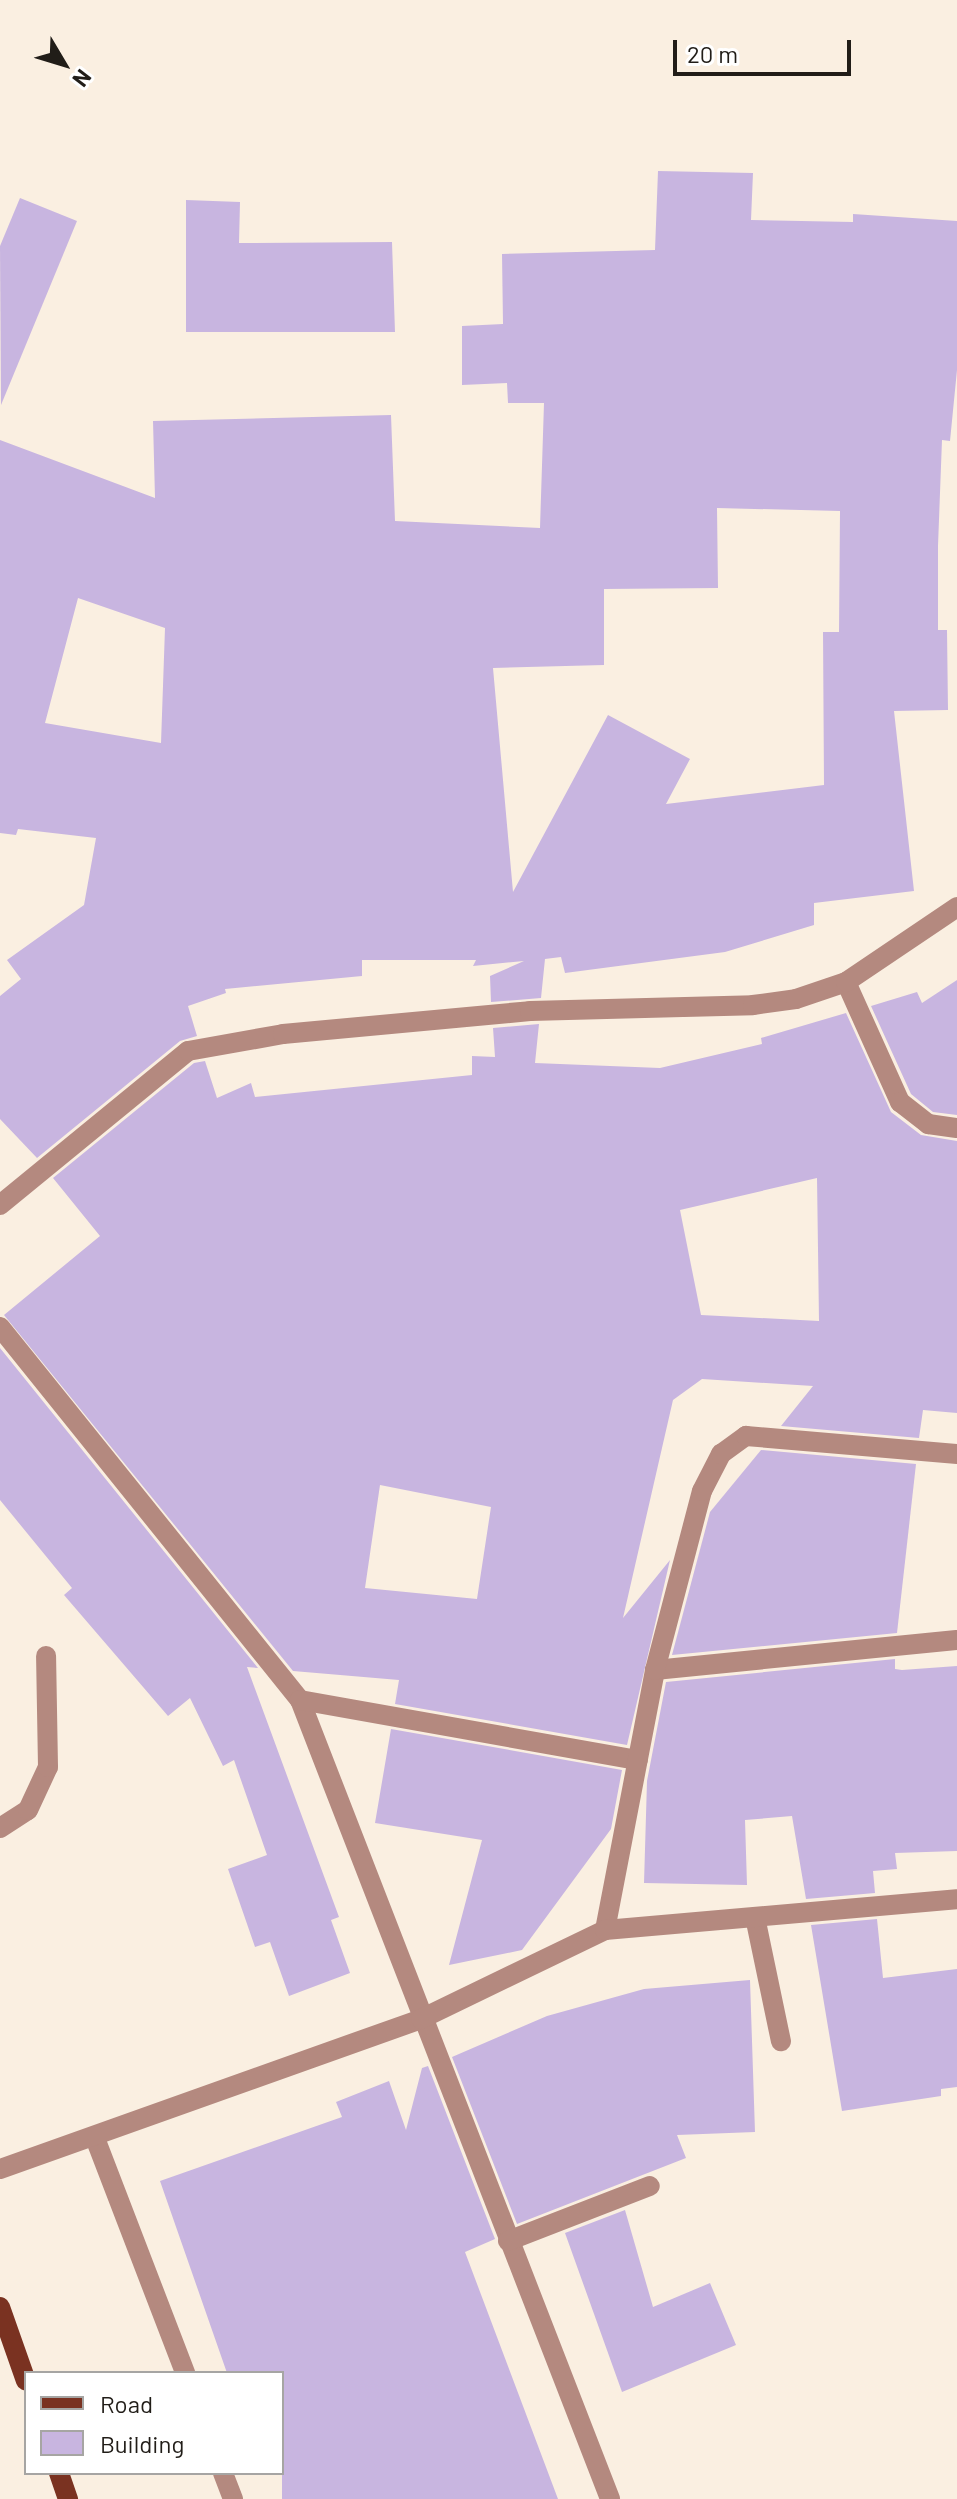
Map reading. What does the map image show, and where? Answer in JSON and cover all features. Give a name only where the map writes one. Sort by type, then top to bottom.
[{"type":"main road","points":[[0,2307],[24,2375]]},
{"type":"main road","points":[[60,2475],[68,2499]]},
{"type":"street","points":[[0,1205],[188,1051],[283,1034],[530,1011],[753,1005],[796,999],[846,982],[957,907]]},
{"type":"street","points":[[846,982],[900,1102],[928,1124],[957,1128]]},
{"type":"street","points":[[0,1327],[300,1700],[421,2019],[610,2499]]},
{"type":"street","points":[[605,1930],[655,1670],[702,1491],[721,1454],[746,1436],[957,1454]]},
{"type":"street","points":[[655,1670],[957,1640]]},
{"type":"street","points":[[0,1828],[28,1810],[48,1767],[46,1656]]},
{"type":"street","points":[[300,1700],[638,1760]]},
{"type":"street","points":[[0,2169],[95,2138],[421,2019],[605,1930],[957,1899]]},
{"type":"street","points":[[755,1917],[781,2041]]},
{"type":"street","points":[[95,2138],[184,2371]]},
{"type":"street","points":[[508,2241],[650,2186]]},
{"type":"street","points":[[224,2475],[233,2499]]},
{"type":"building","points":[[658,171],[753,173],[751,220],[853,222],[853,214],[957,221],[957,370],[950,441],[942,440],[938,546],[938,630],[947,630],[948,710],[894,711],[914,891],[814,903],[814,925],[725,952],[565,973],[561,957],[545,959],[541,998],[491,1002],[490,976],[524,961],[473,966],[476,960],[362,960],[362,976],[225,989],[226,993],[188,1006],[197,1036],[180,1041],[37,1158],[0,1119],[0,996],[21,979],[7,960],[84,905],[96,838],[18,829],[16,835],[0,833],[0,440],[155,498],[153,421],[391,415],[395,521],[540,528],[544,403],[508,403],[507,383],[462,385],[462,326],[503,324],[502,254],[655,250]],"holes":[[[717,508],[840,511],[839,632],[823,632],[824,785],[666,804],[690,759],[608,715],[513,892],[493,668],[604,665],[604,589],[718,588]],[[78,598],[165,628],[161,743],[45,723]]]},
{"type":"building","points":[[20,198],[77,221],[1,405],[0,246]]},
{"type":"building","points":[[186,200],[240,202],[239,243],[392,242],[395,332],[186,332]]},
{"type":"building","points":[[957,980],[957,1115],[933,1112],[911,1094],[871,1006],[917,992],[922,1003]]},
{"type":"building","points":[[846,1013],[891,1112],[921,1135],[957,1141],[957,1413],[923,1410],[919,1438],[781,1426],[813,1386],[702,1379],[673,1400],[623,1618],[670,1560],[627,1745],[395,1704],[399,1680],[293,1671],[4,1315],[100,1236],[53,1178],[194,1063],[205,1061],[217,1098],[251,1083],[255,1097],[472,1075],[472,1056],[495,1057],[493,1028],[539,1024],[535,1063],[660,1068],[762,1044],[761,1038]],"holes":[[[817,1178],[819,1321],[701,1315],[680,1210]],[[380,1485],[491,1507],[477,1599],[365,1588]]]},
{"type":"building","points":[[0,1348],[258,1668],[247,1667],[339,1917],[331,1920],[350,1973],[289,1996],[270,1942],[255,1947],[228,1869],[267,1855],[234,1760],[223,1766],[190,1698],[168,1716],[64,1595],[72,1588],[0,1500]]},
{"type":"building","points":[[761,1450],[916,1464],[897,1633],[672,1655],[710,1512]]},
{"type":"building","points":[[895,1659],[895,1669],[902,1670],[957,1666],[957,1851],[895,1853],[897,1869],[873,1871],[875,1893],[806,1899],[792,1816],[745,1820],[747,1885],[644,1883],[647,1781],[666,1682]]},
{"type":"building","points":[[391,1729],[622,1770],[611,1829],[522,1950],[449,1965],[482,1840],[375,1823]]},
{"type":"building","points":[[877,1919],[883,1978],[957,1969],[957,2087],[941,2089],[941,2096],[842,2111],[811,1925]]},
{"type":"building","points":[[750,1980],[755,2132],[677,2135],[686,2158],[517,2224],[452,2057],[547,2016],[644,1989]]},
{"type":"building","points":[[428,2066],[495,2239],[465,2252],[558,2499],[282,2499],[284,2371],[226,2371],[160,2181],[342,2117],[336,2102],[389,2081],[406,2130],[422,2068]]},
{"type":"building","points":[[625,2210],[653,2307],[710,2283],[736,2345],[622,2392],[565,2233]]}]
